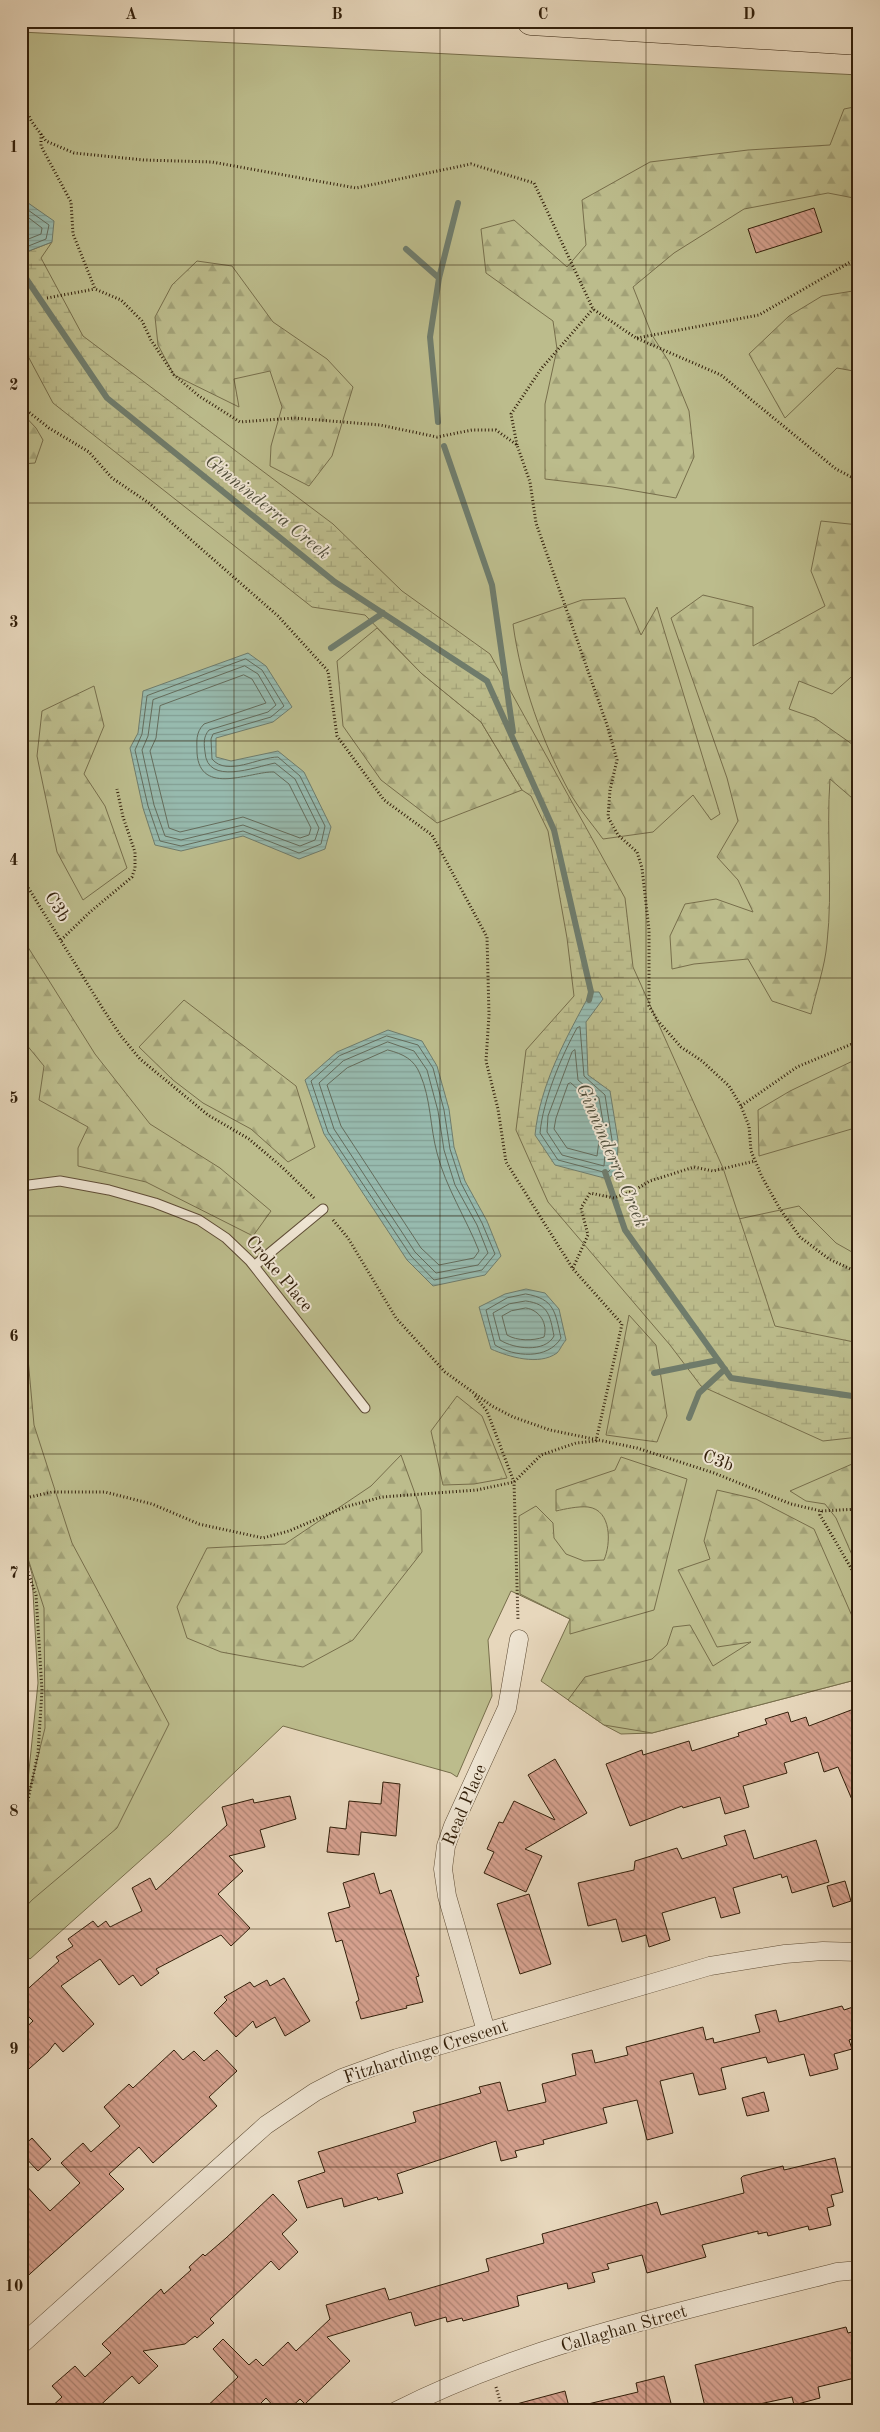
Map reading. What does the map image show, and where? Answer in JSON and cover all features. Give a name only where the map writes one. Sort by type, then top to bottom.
[{"type":"main road","points":[[530,21],[859,40]]},
{"type":"street","name":"Read Place","points":[[486,2031],[447,1896],[444,1863],[446,1846],[453,1826],[507,1708],[519,1640]]},
{"type":"street","name":"Fitzhardinge Crescent","points":[[21,2345],[274,2119],[315,2092],[342,2078],[397,2058],[710,1966],[785,1954],[823,1951],[859,1952]]},
{"type":"street","name":"Callaghan Street","points":[[396,2411],[471,2377],[579,2339],[837,2272],[859,2270]]},
{"type":"lane","name":"Croke Place","points":[[21,1186],[60,1181],[109,1190],[155,1203],[199,1220],[226,1238],[254,1266],[365,1408]]},
{"type":"lane","points":[[254,1266],[323,1209]]},
{"type":"path","points":[[21,101],[46,140],[74,153],[144,160],[212,162],[356,188],[471,164],[534,183],[593,309],[636,338],[721,375],[836,469],[859,481]]},
{"type":"path","points":[[41,134],[41,146],[70,202],[73,234],[95,289]]},
{"type":"path","points":[[636,338],[759,315],[859,257]]},
{"type":"path","points":[[47,298],[95,289],[121,300],[142,321],[151,340],[174,375],[199,396],[240,422],[294,418],[380,425],[437,437],[472,430],[496,430],[518,445]]},
{"type":"path","points":[[593,309],[542,369],[511,414],[518,445],[530,482],[536,523],[607,725],[617,760],[610,790],[608,817],[618,835],[638,852],[642,868],[649,930],[649,1006],[658,1021],[681,1047],[702,1060],[729,1086],[742,1106],[749,1126],[751,1151],[755,1161],[780,1209],[800,1237],[830,1259],[859,1273]]},
{"type":"path","points":[[21,406],[48,428],[89,452],[112,478],[149,503],[278,616],[328,671],[337,736],[384,800],[432,835],[487,937],[489,1015],[486,1061],[498,1109],[506,1162],[573,1269],[622,1324],[596,1441],[576,1443],[541,1455],[514,1482],[477,1490],[382,1497],[345,1507],[288,1531],[263,1538],[199,1524],[152,1504],[105,1492],[52,1492],[21,1499]]},
{"type":"path","points":[[61,940],[90,912],[132,877],[135,868],[135,852],[123,817],[117,789]]},
{"type":"path","name":"C3b","points":[[21,876],[68,952]]},
{"type":"path","points":[[742,1106],[796,1068],[859,1041]]},
{"type":"path","points":[[573,1269],[588,1235],[581,1208],[590,1193],[614,1198],[633,1191],[650,1181],[694,1167],[713,1171],[755,1161]]},
{"type":"path","points":[[473,1393],[487,1412],[514,1482],[519,1640]]},
{"type":"path","name":"C3b","points":[[567,1434],[637,1448],[714,1474],[792,1504],[821,1511],[859,1509]]},
{"type":"path","points":[[821,1511],[820,1515],[851,1568],[859,1590]]},
{"type":"path","points":[[21,1552],[36,1595],[42,1690],[38,1753],[21,1833]]},
{"type":"green space","points":[[21,32],[859,75],[859,1679],[652,1733],[621,1734],[604,1725],[541,1681],[570,1619],[511,1591],[488,1640],[492,1696],[457,1777],[451,1773],[283,1726],[170,1834],[30,1959],[21,1951],[21,1821],[25,1809],[38,1683],[32,1574],[21,1536]]},
{"type":"green space","points":[[859,106],[859,199],[828,193],[744,209],[674,253],[633,287],[652,335],[669,362],[689,411],[694,457],[676,498],[612,487],[545,479],[545,404],[557,349],[553,321],[486,273],[481,229],[514,220],[567,267],[586,245],[582,200],[650,162],[748,150],[830,145],[844,109]]},
{"type":"green space","points":[[52,242],[41,258],[83,336],[333,524],[402,591],[490,654],[625,898],[633,967],[723,1168],[775,1326],[859,1343],[859,1437],[823,1441],[701,1386],[670,1345],[548,1202],[516,1130],[526,1050],[574,996],[567,938],[548,831],[531,796],[522,790],[481,722],[421,673],[365,615],[312,607],[53,403],[21,343],[21,254]]},
{"type":"green space","points":[[197,261],[232,266],[273,322],[327,359],[353,387],[332,456],[309,486],[270,466],[271,446],[282,407],[270,371],[234,379],[239,407],[174,375],[158,345],[155,317],[172,285]]},
{"type":"green space","points":[[859,290],[859,372],[837,368],[785,418],[749,354],[789,316],[822,296]]},
{"type":"green space","points":[[21,412],[36,428],[43,440],[35,463],[21,464]]},
{"type":"green space","points":[[821,521],[859,525],[859,670],[832,694],[799,681],[789,709],[815,718],[859,749],[859,804],[830,779],[829,923],[824,961],[811,1014],[772,1001],[748,959],[694,964],[672,969],[670,936],[685,904],[716,899],[753,912],[738,880],[717,857],[738,821],[727,778],[671,618],[703,595],[753,607],[753,646],[825,606],[811,571]]},
{"type":"green space","points":[[625,598],[641,635],[657,607],[720,814],[711,820],[693,795],[653,832],[603,839],[571,795],[542,733],[521,668],[513,624],[582,600]]},
{"type":"green space","points":[[377,628],[421,673],[481,722],[522,790],[437,823],[381,780],[343,726],[337,661]]},
{"type":"green space","points":[[94,686],[104,726],[84,774],[105,806],[127,868],[83,900],[57,852],[37,756],[42,711]]},
{"type":"green space","points":[[21,936],[95,1054],[150,1124],[220,1168],[271,1211],[253,1236],[146,1182],[78,1166],[78,1148],[88,1127],[39,1100],[44,1066],[21,1038]]},
{"type":"green space","points":[[184,1000],[296,1086],[315,1147],[288,1162],[251,1129],[203,1103],[173,1080],[139,1047]]},
{"type":"green space","points":[[859,1058],[859,1133],[855,1128],[759,1156],[758,1110],[790,1091]]},
{"type":"green space","points":[[799,1206],[836,1243],[859,1256],[859,1381],[833,1389],[673,1217],[734,1220]]},
{"type":"green space","points":[[21,1281],[34,1425],[72,1543],[169,1724],[117,1828],[32,1900],[21,1912],[21,1825],[45,1728],[44,1608],[21,1537]]},
{"type":"green space","points":[[629,1315],[656,1345],[667,1416],[657,1442],[606,1435]]},
{"type":"green space","points":[[457,1396],[482,1416],[507,1478],[474,1484],[443,1485],[431,1431]]},
{"type":"green space","points":[[401,1455],[421,1510],[422,1552],[353,1640],[303,1667],[221,1652],[187,1638],[177,1607],[207,1548],[285,1544],[371,1486]]},
{"type":"green space","points":[[621,1457],[687,1479],[654,1610],[570,1634],[570,1619],[520,1594],[519,1516],[536,1506],[553,1523],[554,1538],[566,1554],[584,1561],[604,1560],[608,1545],[608,1529],[602,1514],[596,1509],[588,1507],[556,1511],[556,1490],[615,1470]]},
{"type":"green space","points":[[859,1461],[859,1571],[836,1518],[825,1504],[806,1501],[790,1491]]},
{"type":"green space","points":[[717,1490],[756,1499],[814,1529],[859,1632],[859,1679],[652,1733],[604,1725],[568,1700],[585,1677],[652,1659],[667,1645],[673,1627],[690,1625],[713,1666],[751,1642],[717,1647],[678,1570],[710,1559],[704,1541]]},
{"type":"water","points":[[21,198],[54,221],[52,242],[21,254]]},
{"type":"water","points":[[248,653],[266,666],[292,707],[273,722],[216,738],[216,757],[231,761],[278,751],[304,772],[331,827],[325,849],[299,859],[243,836],[181,851],[155,845],[143,808],[130,748],[138,733],[143,691]]},
{"type":"water","points":[[591,992],[599,992],[603,999],[586,1022],[588,1075],[610,1091],[618,1140],[617,1171],[608,1179],[555,1165],[535,1135],[542,1097],[556,1061]]},
{"type":"water","points":[[388,1030],[422,1041],[437,1066],[449,1109],[454,1147],[465,1181],[487,1221],[501,1256],[485,1275],[433,1286],[407,1260],[324,1134],[305,1080],[337,1052]]},
{"type":"water","points":[[526,1289],[545,1293],[559,1309],[566,1340],[557,1353],[550,1357],[533,1360],[524,1359],[491,1349],[479,1307],[505,1294]]},
{"type":"building","points":[[814,208],[822,232],[756,253],[748,229]]},
{"type":"building","points":[[859,1707],[859,1816],[838,1767],[824,1772],[818,1752],[784,1763],[787,1773],[743,1786],[749,1807],[725,1814],[720,1797],[683,1808],[682,1806],[630,1826],[606,1764],[642,1750],[643,1755],[689,1741],[692,1751],[739,1736],[738,1733],[767,1724],[765,1719],[788,1712],[791,1722],[806,1717],[809,1726]]},
{"type":"building","points":[[555,1759],[587,1813],[525,1849],[542,1856],[526,1892],[484,1873],[494,1852],[487,1849],[499,1822],[503,1823],[514,1801],[555,1820],[528,1775]]},
{"type":"building","points":[[383,1782],[400,1784],[396,1836],[361,1832],[359,1855],[327,1852],[330,1827],[346,1829],[349,1801],[381,1804]]},
{"type":"building","points":[[290,1796],[296,1819],[260,1830],[265,1847],[229,1856],[243,1871],[218,1894],[250,1928],[231,1946],[221,1935],[156,1969],[159,1973],[141,1986],[133,1975],[119,1985],[100,1959],[61,1986],[94,2024],[63,2052],[55,2043],[48,2052],[21,2076],[21,2032],[33,2021],[21,2009],[21,1995],[59,1961],[56,1957],[73,1946],[68,1939],[93,1921],[98,1927],[106,1921],[110,1927],[142,1911],[132,1888],[150,1878],[156,1890],[227,1825],[222,1807],[253,1799],[254,1803]]},
{"type":"building","points":[[745,1830],[754,1859],[816,1840],[829,1882],[792,1893],[787,1876],[782,1878],[781,1874],[733,1888],[740,1913],[721,1918],[715,1897],[662,1913],[670,1940],[649,1947],[646,1935],[622,1942],[616,1919],[588,1926],[578,1883],[634,1870],[635,1861],[677,1848],[682,1859],[727,1845],[724,1836]]},
{"type":"building","points":[[374,1873],[380,1894],[391,1890],[419,1976],[416,1977],[423,2002],[406,2006],[407,2008],[361,2019],[356,2002],[359,2000],[342,1940],[336,1942],[328,1913],[350,1907],[343,1883]]},
{"type":"building","points":[[845,1881],[851,1901],[833,1907],[827,1886]]},
{"type":"building","points":[[529,1894],[551,1964],[520,1974],[497,1904]]},
{"type":"building","points":[[284,1978],[310,2021],[285,2036],[275,2017],[256,2028],[253,2021],[236,2037],[214,2013],[227,2000],[224,1997],[250,1982],[254,1987],[267,1980],[270,1986]]},
{"type":"building","points":[[842,2006],[844,2010],[853,2007],[859,2037],[849,2040],[852,2049],[834,2054],[838,2069],[810,2076],[804,2054],[768,2063],[766,2057],[721,2068],[726,2089],[699,2095],[693,2073],[660,2081],[673,2133],[647,2140],[637,2100],[603,2108],[607,2123],[543,2140],[544,2144],[515,2151],[517,2157],[501,2161],[496,2141],[397,2174],[403,2193],[378,2200],[377,2197],[344,2207],[342,2198],[307,2208],[298,2181],[325,2172],[318,2152],[416,2122],[413,2112],[481,2093],[479,2087],[500,2082],[508,2111],[546,2102],[542,2084],[576,2075],[572,2054],[592,2050],[595,2063],[628,2055],[626,2047],[703,2027],[706,2040],[713,2038],[714,2043],[760,2032],[755,2015],[776,2010],[779,2022]]},
{"type":"building","points":[[174,2050],[183,2060],[194,2051],[204,2061],[217,2050],[237,2071],[209,2097],[217,2106],[153,2163],[139,2147],[109,2174],[124,2189],[21,2282],[21,2180],[50,2211],[80,2183],[61,2163],[83,2143],[91,2152],[120,2126],[104,2107],[129,2084],[133,2088]]},
{"type":"building","points":[[764,2092],[769,2111],[747,2116],[742,2098]]},
{"type":"building","points":[[32,2138],[51,2159],[38,2171],[21,2153],[21,2148]]},
{"type":"building","points":[[835,2158],[843,2192],[831,2195],[834,2206],[827,2208],[831,2225],[809,2230],[808,2226],[768,2236],[767,2232],[758,2234],[758,2231],[702,2245],[706,2257],[647,2273],[642,2255],[607,2264],[609,2269],[592,2273],[595,2282],[568,2289],[567,2283],[517,2296],[519,2306],[463,2321],[462,2318],[447,2322],[446,2317],[415,2326],[411,2312],[327,2337],[350,2361],[305,2404],[300,2399],[287,2411],[278,2411],[266,2398],[253,2411],[202,2411],[238,2377],[213,2349],[223,2339],[249,2365],[256,2359],[263,2366],[288,2342],[296,2351],[330,2319],[326,2305],[385,2288],[389,2300],[489,2271],[486,2259],[544,2243],[542,2234],[657,2202],[661,2215],[744,2193],[741,2178],[743,2176],[783,2166],[784,2170]]},
{"type":"building","points":[[273,2194],[297,2220],[282,2234],[298,2252],[279,2270],[271,2261],[210,2319],[214,2323],[197,2338],[195,2336],[185,2344],[143,2351],[158,2366],[139,2384],[132,2376],[94,2411],[47,2411],[62,2397],[52,2386],[75,2366],[85,2377],[111,2353],[102,2344],[161,2289],[164,2294],[191,2270],[189,2267],[203,2254],[205,2256],[226,2238]]},
{"type":"building","points":[[846,2327],[848,2333],[859,2330],[859,2377],[818,2387],[820,2398],[794,2405],[792,2397],[727,2411],[706,2411],[695,2365]]},
{"type":"building","points":[[664,2376],[673,2411],[588,2411],[588,2404],[638,2392],[636,2383]]},
{"type":"building","points":[[565,2391],[570,2411],[510,2411],[509,2406]]},
{"type":"waterway","name":"Ginninderra Creek","points":[[438,422],[430,337],[439,278],[458,203]]},
{"type":"waterway","points":[[406,249],[439,278]]},
{"type":"waterway","name":"Ginninderra Creek","points":[[21,271],[107,398],[335,582],[487,681],[554,830],[591,992],[589,1000]]},
{"type":"waterway","name":"Ginninderra Creek","points":[[444,446],[492,585],[513,732]]},
{"type":"waterway","points":[[331,648],[383,613]]},
{"type":"waterway","name":"Ginninderra Creek","points":[[605,1172],[625,1230],[731,1378],[859,1397]]},
{"type":"waterway","points":[[654,1373],[718,1360]]},
{"type":"waterway","points":[[689,1418],[699,1393],[725,1369]]},
{"type":"waterway","points":[[856,1470],[859,1453]]}]
